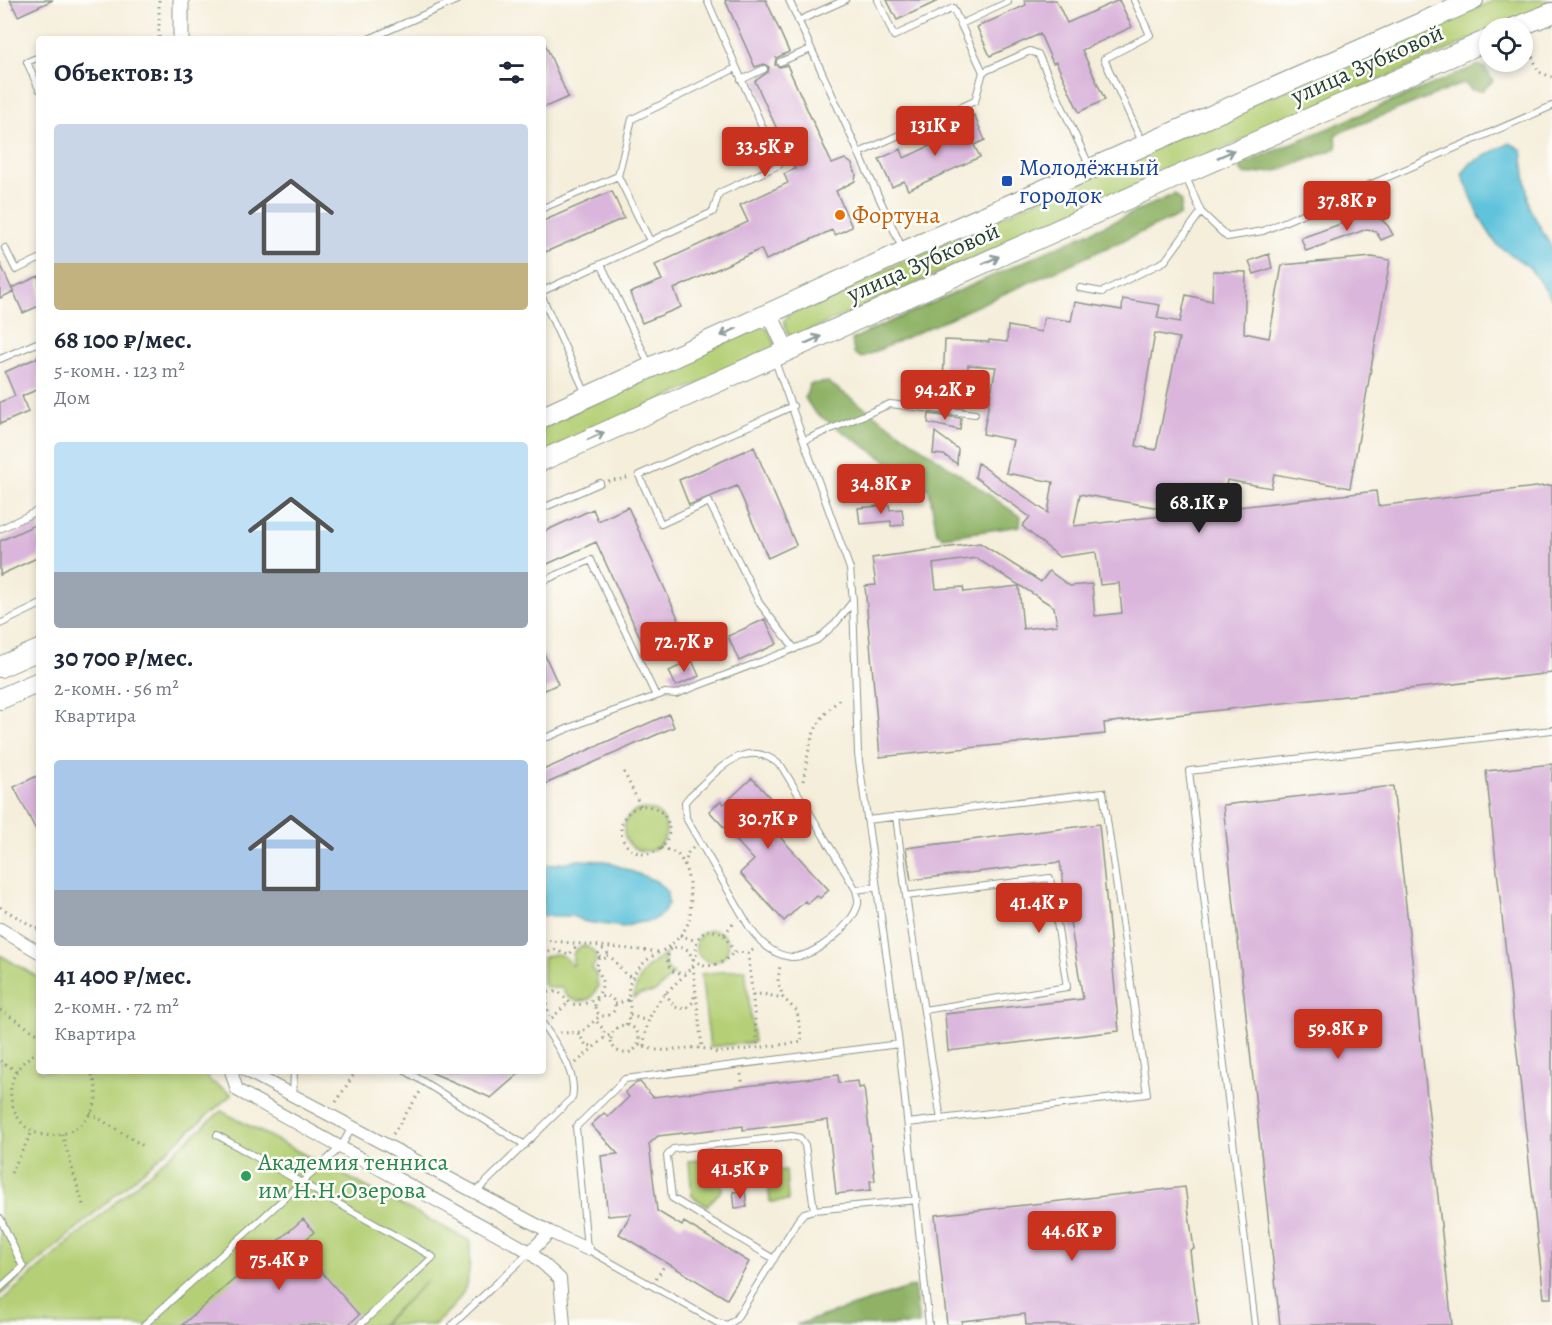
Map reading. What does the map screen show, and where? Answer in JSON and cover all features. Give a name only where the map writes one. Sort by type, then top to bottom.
[{"type":"main road","name":"улица Зубковой","points":[[546,416],[1143,144],[1473,0]]},
{"type":"main road","points":[[1533,20],[1552,13]]},
{"type":"main road","name":"улица Зубковой","points":[[546,459],[1185,172],[1479,44]]},
{"type":"main road","points":[[0,667],[36,651]]},
{"type":"main road","points":[[0,699],[36,683]]},
{"type":"street","points":[[181,0],[181,36]]},
{"type":"street","points":[[770,314],[780,354]]},
{"type":"street","points":[[0,929],[36,950]]},
{"type":"street","points":[[232,1074],[237,1090],[530,1252],[560,1279],[564,1325]]},
{"type":"street","points":[[253,1074],[550,1232],[587,1249]]},
{"type":"street","points":[[530,1252],[550,1232]]},
{"type":"lane","points":[[376,36],[457,0]]},
{"type":"lane","points":[[546,290],[713,212],[719,193],[779,165],[707,0]]},
{"type":"lane","points":[[789,0],[903,252]]},
{"type":"lane","points":[[798,21],[845,0]]},
{"type":"lane","points":[[859,153],[975,101],[983,72],[953,8],[894,36],[878,0]]},
{"type":"lane","points":[[961,24],[1008,2],[1007,0]]},
{"type":"lane","points":[[1134,0],[1150,35],[1104,59],[1143,144]]},
{"type":"lane","points":[[780,62],[811,48]]},
{"type":"lane","points":[[983,72],[1030,51],[1038,54],[1090,168]]},
{"type":"lane","points":[[36,58],[27,63],[36,82]]},
{"type":"lane","points":[[650,241],[618,176],[632,119],[736,68]]},
{"type":"lane","points":[[741,80],[764,69]]},
{"type":"lane","points":[[1185,172],[1201,212],[1227,237],[1263,231],[1552,106]]},
{"type":"lane","points":[[546,207],[618,176]]},
{"type":"lane","points":[[1080,288],[1102,292],[1165,261],[1201,212]]},
{"type":"lane","points":[[5,248],[16,270],[36,260]]},
{"type":"lane","points":[[601,264],[651,368]]},
{"type":"lane","points":[[546,306],[588,397]]},
{"type":"lane","points":[[0,359],[36,343]]},
{"type":"lane","points":[[780,354],[793,406],[850,569],[858,754],[899,1044],[929,1325]]},
{"type":"lane","points":[[805,440],[890,404],[975,414]]},
{"type":"lane","points":[[793,406],[639,475],[661,524],[709,502],[760,604],[795,649]]},
{"type":"lane","points":[[546,507],[600,483]]},
{"type":"lane","points":[[0,529],[36,511]]},
{"type":"lane","points":[[546,580],[591,560],[656,696]]},
{"type":"lane","points":[[546,737],[586,720],[664,693],[676,694],[818,640],[836,623],[853,601]]},
{"type":"lane","points":[[0,624],[36,606]]},
{"type":"lane","points":[[1255,1325],[1189,771],[1552,730]]},
{"type":"lane","points":[[755,753],[775,760],[782,767],[800,797],[856,890],[858,902],[853,916],[841,931],[822,946],[806,954],[791,957],[768,948],[757,939],[686,818],[685,802],[737,756],[755,753]]},
{"type":"lane","points":[[867,820],[1103,792],[1147,1095],[908,1123]]},
{"type":"lane","points":[[896,816],[906,896],[941,1120]]},
{"type":"lane","points":[[906,896],[1050,878],[1066,987],[924,1010]]},
{"type":"lane","points":[[856,890],[877,887]]},
{"type":"lane","points":[[475,1192],[572,1098],[574,1088],[569,1070],[546,1029]]},
{"type":"lane","points":[[899,1044],[625,1079],[576,1127],[587,1249],[718,1323],[728,1325],[736,1319],[804,1213],[814,1210],[917,1200]]},
{"type":"lane","points":[[293,1095],[294,1074]]},
{"type":"lane","points":[[411,1074],[525,1145]]},
{"type":"lane","points":[[144,1325],[341,1147],[352,1127]]},
{"type":"lane","points":[[217,1135],[433,1257],[360,1325]]},
{"type":"lane","points":[[774,1259],[672,1198],[667,1156],[669,1152],[673,1149],[792,1136],[800,1138],[805,1145],[814,1210]]},
{"type":"lane","points":[[0,1218],[23,1268],[0,1288]]},
{"type":"lane","points":[[452,1325],[530,1252]]},
{"type":"path","points":[[159,0],[159,36]]},
{"type":"path","points":[[1533,59],[1539,72],[1552,77]]},
{"type":"path","points":[[600,483],[639,475]]},
{"type":"path","points":[[800,797],[811,740],[817,723],[826,711],[842,698]]},
{"type":"path","points":[[624,772],[641,807]]},
{"type":"path","points":[[626,1025],[630,1015],[628,1000],[633,978],[639,968],[680,935],[687,926],[691,914],[685,865],[673,851],[661,848],[647,854],[640,854],[633,851],[623,840],[621,833],[624,818],[629,812],[641,807],[657,809],[667,820],[668,835],[661,848]]},
{"type":"path","points":[[685,865],[688,853],[699,840]]},
{"type":"path","points":[[0,907],[36,928]]},
{"type":"path","points":[[724,934],[742,915]]},
{"type":"path","points":[[702,1048],[693,964],[693,958],[697,954],[696,941],[705,931],[718,930],[724,934],[734,952]]},
{"type":"path","points":[[680,935],[696,941]]},
{"type":"path","points":[[546,940],[662,951],[682,947],[705,966],[715,966],[734,952]]},
{"type":"path","points":[[546,953],[555,950],[569,955],[578,944]]},
{"type":"path","points":[[594,946],[599,955],[605,958],[607,955]]},
{"type":"path","points":[[672,948],[666,957],[670,969],[675,972],[687,972]]},
{"type":"path","points":[[601,1015],[582,1032],[561,1031],[550,1020],[546,1000],[548,992],[559,992],[569,1002],[579,1005],[587,1004],[597,999],[605,996],[613,1000],[615,1004],[613,1012],[605,1016],[596,1009],[597,999],[602,987],[602,980],[596,968],[599,955],[604,950],[615,960],[622,973],[633,978]]},
{"type":"path","points":[[734,952],[748,954],[753,950]]},
{"type":"path","points":[[748,954],[758,1048]]},
{"type":"path","points":[[782,954],[778,981],[783,998]]},
{"type":"path","points":[[644,1046],[647,1021],[652,1011],[665,993],[693,964]]},
{"type":"path","points":[[665,993],[675,1007],[685,1009],[693,1002],[693,994],[696,992]]},
{"type":"path","points":[[639,1044],[661,1050],[681,1047],[702,1048],[717,1053],[802,1042],[798,1011],[783,998],[762,994],[753,995]]},
{"type":"path","points":[[615,1004],[628,1000]]},
{"type":"path","points":[[550,1020],[569,1002]]},
{"type":"path","points":[[0,1010],[36,1033]]},
{"type":"path","points":[[630,1015],[647,1021]]},
{"type":"path","points":[[596,1021],[604,1030],[604,1038]]},
{"type":"path","points":[[626,1025],[638,1032],[639,1044],[629,1053],[617,1051],[613,1046],[612,1034],[615,1028],[626,1025]]},
{"type":"path","points":[[552,1040],[561,1031]]},
{"type":"path","points":[[578,1033],[586,1045],[595,1046]]},
{"type":"path","points":[[569,1070],[604,1038],[612,1034]]},
{"type":"path","points":[[36,1054],[22,1063],[16,1071],[10,1090],[12,1104],[18,1118],[40,1134],[54,1136],[80,1127],[95,1104],[96,1091],[92,1074]]},
{"type":"path","points":[[0,1061],[16,1071]]},
{"type":"path","points":[[336,1102],[354,1074]]},
{"type":"path","points":[[393,1134],[426,1083]]},
{"type":"path","points":[[90,1113],[145,1147]]},
{"type":"path","points":[[11,1173],[33,1130]]},
{"type":"path","points":[[62,1134],[83,1205]]},
{"type":"path","points":[[652,1286],[666,1263]]},
{"type":"green space","points":[[1495,0],[1552,0],[1552,7],[1523,18],[1479,18],[1479,36],[792,338],[786,331],[784,321],[791,313],[1171,139]]},
{"type":"green space","points":[[1478,65],[1479,72],[1487,72],[1493,81],[1482,91],[1472,90],[1464,83],[1336,134],[1337,148],[1281,170],[1245,175],[1239,169],[1243,164]]},
{"type":"green space","points":[[1175,194],[1182,201],[1180,215],[861,358],[854,353],[852,340],[867,332]]},
{"type":"green space","points":[[761,326],[768,329],[775,344],[772,351],[546,452],[546,425]]},
{"type":"green space","points":[[828,382],[1021,517],[1020,526],[942,537],[937,533],[929,490],[814,412],[805,398],[810,384]]},
{"type":"green space","points":[[645,809],[653,810],[660,815],[665,822],[665,838],[660,845],[653,850],[645,851],[637,850],[630,845],[625,838],[624,830],[625,822],[630,815],[637,810]]},
{"type":"green space","points":[[712,930],[723,935],[728,946],[723,957],[712,962],[701,957],[696,946],[701,935]]},
{"type":"green space","points":[[582,946],[590,948],[595,954],[596,960],[592,968],[596,974],[598,987],[591,998],[578,1001],[567,996],[562,988],[546,986],[546,957],[556,954],[563,956],[572,966],[577,949]]},
{"type":"green space","points":[[666,954],[666,966],[674,974],[655,992],[641,994],[634,998],[640,977],[654,962]]},
{"type":"green space","points":[[0,955],[36,976],[36,1074],[207,1074],[210,1081],[232,1094],[0,1295]]},
{"type":"green space","points":[[745,969],[754,1042],[710,1047],[701,974]]},
{"type":"green space","name":"Академия тенниса им Н.Н.Озерова","points":[[221,1111],[470,1241],[468,1280],[454,1305],[434,1325],[382,1325],[428,1280],[380,1325],[0,1325],[0,1302]]},
{"type":"green space","points":[[720,1159],[722,1190],[707,1206],[692,1196],[689,1161]]},
{"type":"green space","points":[[786,1170],[788,1201],[770,1202],[767,1171]]},
{"type":"green space","points":[[914,1286],[919,1325],[796,1325]]},
{"type":"water","points":[[1510,143],[1522,150],[1529,207],[1552,248],[1552,299],[1529,267],[1497,245],[1481,220],[1462,174],[1471,163]]},
{"type":"water","points":[[579,860],[605,861],[656,881],[667,892],[668,904],[663,913],[652,921],[624,927],[586,922],[572,916],[546,916],[546,866]]},
{"type":"building","points":[[10,0],[53,0],[18,16]]},
{"type":"building","points":[[725,0],[766,0],[789,52],[776,58],[775,65],[780,67],[787,65],[832,164],[845,159],[852,164],[856,174],[855,181],[836,191],[852,227],[835,235],[832,230],[766,260],[761,249],[674,289],[681,307],[642,323],[630,293],[662,280],[655,265],[748,222],[740,205],[788,183],[784,174],[795,169],[755,81],[768,72],[769,67],[764,64],[755,67]]},
{"type":"building","points":[[887,0],[940,0],[897,20]]},
{"type":"building","points":[[1024,0],[1056,0],[1067,23],[1119,0],[1132,27],[1082,50],[1105,100],[1079,112],[1040,34],[990,56],[977,27],[1026,5]]},
{"type":"building","points":[[546,46],[568,97],[546,107]]},
{"type":"building","points":[[974,115],[985,140],[974,145],[980,157],[908,190],[904,181],[892,187],[879,159],[901,149],[904,158],[956,134],[952,125]]},
{"type":"building","points":[[612,191],[624,218],[546,252],[546,220]]},
{"type":"building","points":[[1363,216],[1381,219],[1393,235],[1381,240],[1376,232],[1367,229],[1306,251],[1301,238]]},
{"type":"building","points":[[1269,254],[1272,268],[1254,274],[1249,261]]},
{"type":"building","points":[[1372,257],[1390,260],[1350,488],[1274,474],[1271,488],[1227,480],[1221,509],[1376,491],[1378,506],[1552,485],[1552,673],[1104,723],[1105,734],[880,757],[865,586],[876,585],[872,558],[980,543],[1041,582],[1049,571],[1070,586],[1092,584],[1095,616],[1122,613],[1119,583],[1100,585],[1096,552],[1059,557],[1022,526],[1030,517],[975,477],[978,463],[1048,513],[1053,482],[1006,473],[1013,440],[983,434],[996,367],[968,365],[966,402],[963,401],[963,407],[930,403],[930,382],[943,382],[945,340],[1007,342],[1008,326],[1041,332],[1044,317],[1071,321],[1075,302],[1122,310],[1123,299],[1160,305],[1157,318],[1180,322],[1186,295],[1212,301],[1213,271],[1246,272],[1244,333],[1269,338],[1282,265]],"holes":[[[1155,333],[1179,338],[1156,450],[1136,446]],[[1080,494],[1188,513],[1074,526]],[[976,558],[1054,607],[1057,625],[1023,629],[1019,586],[964,592],[963,587],[936,589],[933,564]]]},
{"type":"building","points":[[0,263],[13,292],[0,298]]},
{"type":"building","points":[[36,277],[36,307],[23,313],[12,288]]},
{"type":"building","points":[[36,358],[36,390],[22,396],[28,412],[0,424],[0,402],[15,396],[5,372]]},
{"type":"building","points":[[929,414],[961,418],[960,430],[928,423]]},
{"type":"building","points":[[935,432],[958,449],[957,464],[944,455],[933,454]]},
{"type":"building","points":[[754,447],[796,545],[768,558],[737,486],[689,505],[679,480]]},
{"type":"building","points":[[889,505],[890,510],[902,509],[904,525],[891,526],[891,521],[860,524],[858,508]]},
{"type":"building","points":[[628,507],[682,627],[643,644],[596,542],[546,565],[546,531],[593,509],[598,521]]},
{"type":"building","points":[[36,524],[36,558],[0,575],[0,541]]},
{"type":"building","points":[[765,619],[777,644],[739,661],[728,636]]},
{"type":"building","points":[[546,658],[558,684],[546,690]]},
{"type":"building","points":[[692,660],[699,676],[676,686],[669,671]]},
{"type":"building","points":[[669,714],[674,727],[546,784],[546,769]]},
{"type":"building","points":[[1552,764],[1552,1298],[1544,1298],[1486,771]]},
{"type":"building","points":[[36,776],[36,830],[14,787]]},
{"type":"building","points":[[752,778],[794,824],[780,837],[829,890],[808,904],[805,901],[784,921],[740,873],[754,860],[709,811],[721,801],[724,804]]},
{"type":"building","points":[[1393,786],[1452,1325],[1280,1325],[1223,805]]},
{"type":"building","points":[[1099,824],[1119,1031],[948,1051],[945,1014],[1083,999],[1060,862],[911,880],[906,848]]},
{"type":"building","points":[[435,1074],[519,1074],[491,1098]]},
{"type":"building","points":[[838,1075],[839,1083],[858,1081],[859,1088],[864,1087],[875,1181],[870,1181],[871,1190],[836,1194],[828,1120],[743,1130],[743,1126],[658,1136],[649,1144],[657,1211],[682,1226],[684,1222],[749,1262],[727,1299],[619,1234],[631,1214],[608,1216],[601,1156],[618,1154],[591,1125],[604,1113],[608,1117],[629,1097],[625,1092],[636,1083],[640,1082],[653,1097]]},
{"type":"building","points":[[1185,1187],[1194,1249],[1190,1250],[1199,1325],[1026,1325],[1025,1314],[962,1321],[962,1325],[947,1325],[935,1215]]},
{"type":"building","points":[[745,1191],[747,1207],[735,1208],[733,1192]]},
{"type":"building","points":[[303,1219],[314,1232],[299,1246],[359,1315],[348,1325],[182,1325]]},
{"type":"place","name":"Молодёжный городок","points":[[1007,181]]},
{"type":"place","name":"Фортуна","points":[[840,215]]},
{"type":"place","name":"Академия тенниса им Н.Н.Озерова","points":[[246,1176]]}]
